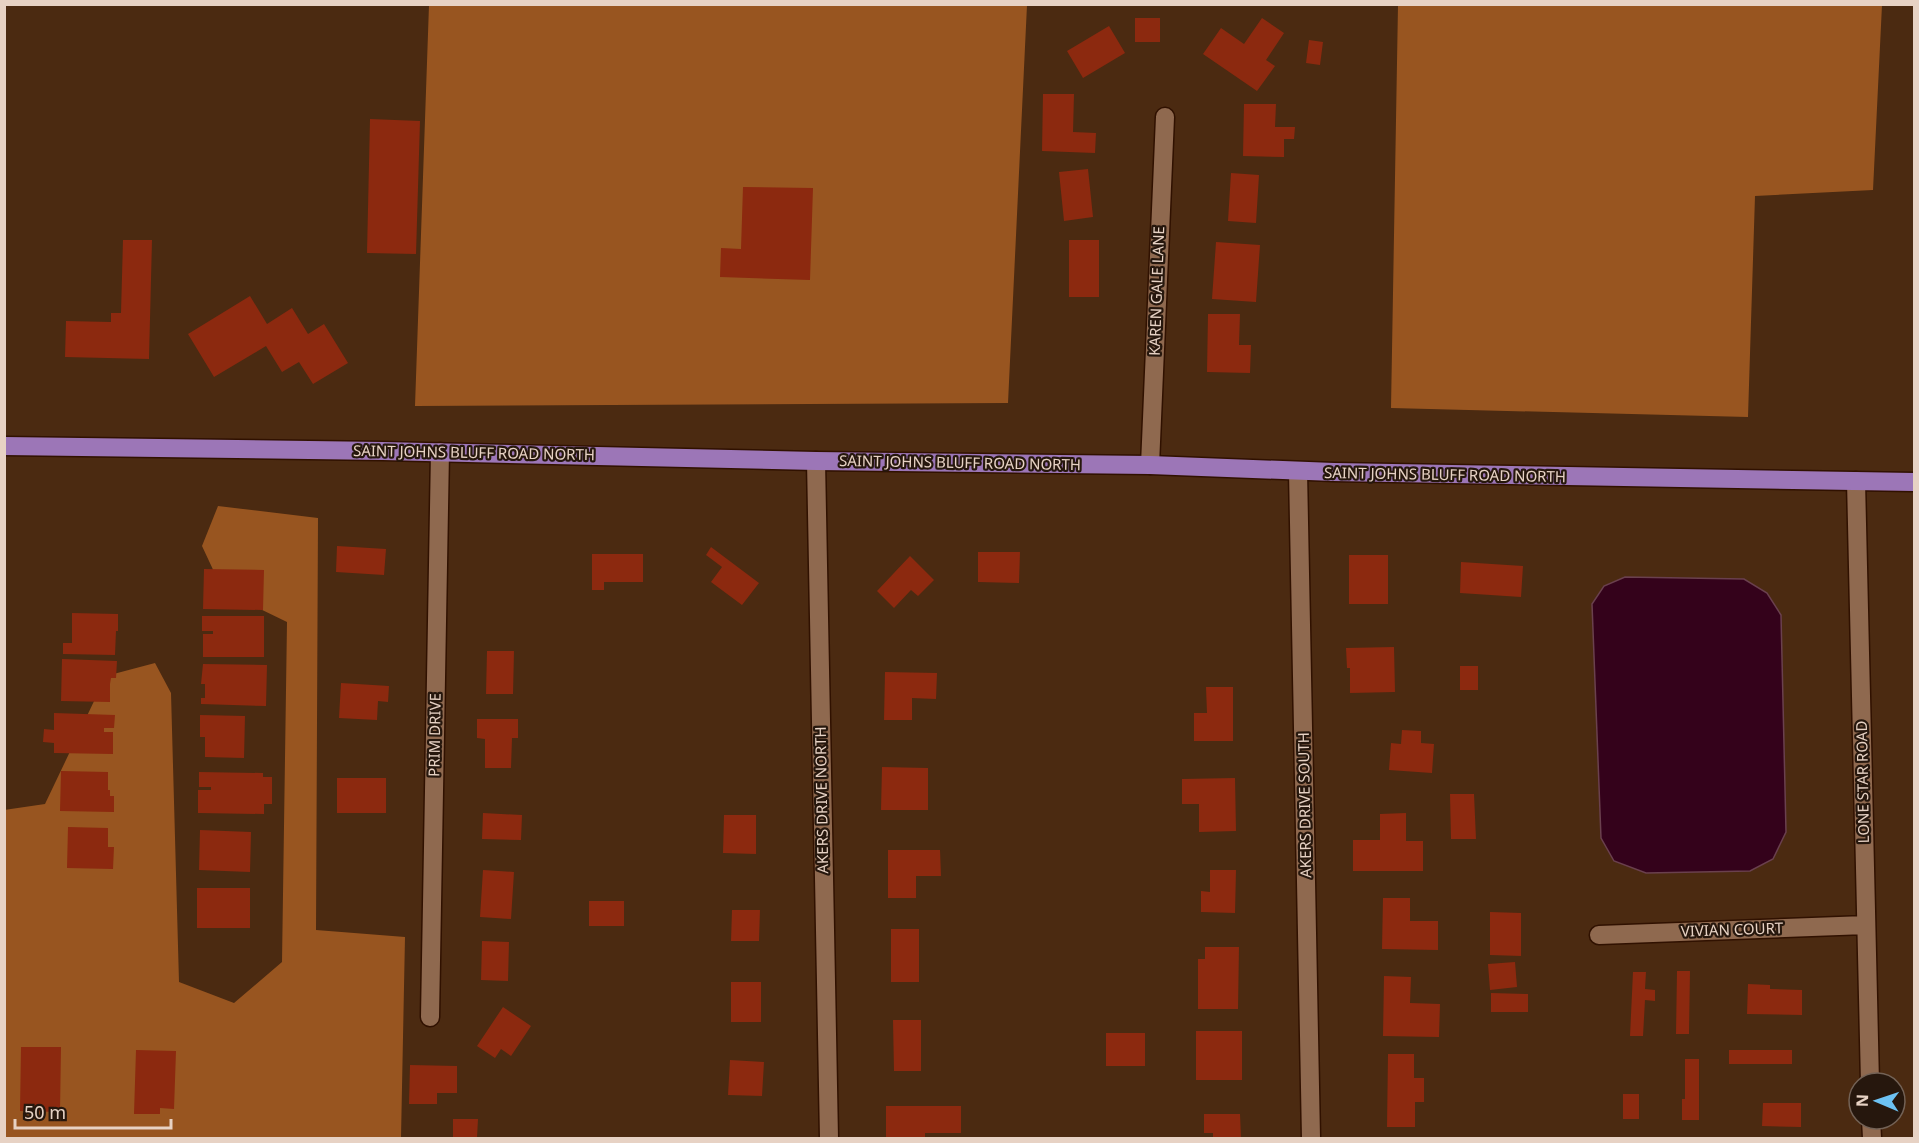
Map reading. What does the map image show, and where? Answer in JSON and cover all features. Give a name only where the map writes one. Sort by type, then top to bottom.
[{"type":"main road","name":"SAINT JOHNS BLUFF ROAD NORTH","points":[[4,446],[1150,465],[1631,479],[1914,482]]},
{"type":"street","name":"KAREN GALE LANE","points":[[1150,465],[1164,117]]},
{"type":"street","name":"PRIM DRIVE","points":[[430,1017],[440,452]]},
{"type":"street","name":"AKERS DRIVE NORTH","points":[[816,461],[829,1138]]},
{"type":"street","name":"AKERS DRIVE SOUTH","points":[[1298,471],[1311,1138]]},
{"type":"street","name":"LONE STAR ROAD","points":[[1856,481],[1870,1071]]},
{"type":"street","name":"VIVIAN COURT","points":[[1599,935],[1866,925]]},
{"type":"shaded area","points":[[429,5],[1027,5],[1008,403],[415,406]]},
{"type":"shaded area","points":[[1398,5],[1882,5],[1873,190],[1755,196],[1748,417],[1391,408]]},
{"type":"shaded area","points":[[218,506],[318,518],[316,930],[405,937],[401,1138],[5,1138],[4,810],[45,804],[106,676],[155,663],[171,693],[179,982],[234,1003],[282,962],[287,622],[223,591],[202,546]]},
{"type":"shaded area","points":[[1625,577],[1744,579],[1767,593],[1781,615],[1786,832],[1773,859],[1750,871],[1646,873],[1614,861],[1601,838],[1592,604],[1604,586]]},
{"type":"building","points":[[1135,18],[1160,18],[1160,42],[1135,42]]},
{"type":"building","points":[[1262,18],[1284,33],[1266,60],[1275,66],[1257,91],[1203,54],[1221,28],[1244,44]]},
{"type":"building","points":[[1109,26],[1125,53],[1083,78],[1067,51]]},
{"type":"building","points":[[1309,40],[1323,42],[1320,65],[1306,63]]},
{"type":"building","points":[[1043,94],[1074,94],[1073,132],[1096,133],[1095,153],[1042,151]]},
{"type":"building","points":[[1244,104],[1276,104],[1275,127],[1295,127],[1294,139],[1284,139],[1284,157],[1243,156]]},
{"type":"building","points":[[370,119],[420,121],[416,254],[367,253]]},
{"type":"building","points":[[1088,169],[1093,217],[1064,221],[1059,172]]},
{"type":"building","points":[[1231,173],[1259,175],[1256,223],[1228,221]]},
{"type":"building","points":[[743,187],[813,188],[810,280],[720,277],[721,248],[741,249]]},
{"type":"building","points":[[123,240],[152,240],[149,359],[65,357],[66,321],[111,322],[111,313],[121,313]]},
{"type":"building","points":[[1069,240],[1099,240],[1099,297],[1069,297]]},
{"type":"building","points":[[1216,242],[1260,245],[1256,302],[1212,299]]},
{"type":"building","points":[[250,296],[267,324],[292,308],[308,334],[324,324],[348,363],[313,384],[299,362],[282,372],[266,346],[214,377],[188,334]]},
{"type":"building","points":[[1208,314],[1240,314],[1239,345],[1251,345],[1250,373],[1207,372]]},
{"type":"building","points":[[337,546],[386,549],[384,575],[336,572]]},
{"type":"building","points":[[711,547],[759,583],[742,605],[711,582],[722,567],[706,555]]},
{"type":"building","points":[[978,552],[1020,552],[1019,583],[978,582]]},
{"type":"building","points":[[592,554],[643,554],[643,582],[604,582],[604,590],[592,590]]},
{"type":"building","points":[[1349,555],[1388,555],[1388,604],[1349,604]]},
{"type":"building","points":[[910,556],[934,580],[918,596],[911,590],[894,608],[877,591]]},
{"type":"building","points":[[1461,562],[1523,566],[1521,597],[1460,593]]},
{"type":"building","points":[[204,569],[264,570],[263,610],[203,609]]},
{"type":"building","points":[[72,613],[118,614],[115,655],[63,654],[63,643],[72,643]]},
{"type":"building","points":[[202,616],[264,616],[264,657],[203,657],[203,634],[213,634],[213,631],[202,631]]},
{"type":"building","points":[[1394,647],[1395,692],[1350,693],[1350,668],[1347,668],[1346,648]]},
{"type":"building","points":[[487,651],[514,651],[513,694],[486,694]]},
{"type":"building","points":[[62,659],[117,661],[116,678],[111,678],[110,702],[61,701]]},
{"type":"building","points":[[203,664],[267,665],[266,706],[201,704],[201,698],[205,698],[205,684],[201,684]]},
{"type":"building","points":[[1460,666],[1478,666],[1478,690],[1460,690]]},
{"type":"building","points":[[885,672],[937,673],[936,699],[912,698],[912,720],[884,720]]},
{"type":"building","points":[[341,683],[389,686],[388,702],[378,701],[377,720],[339,718]]},
{"type":"building","points":[[1206,687],[1233,687],[1233,741],[1194,741],[1194,713],[1207,713]]},
{"type":"building","points":[[54,713],[115,715],[114,728],[104,728],[104,732],[113,732],[113,754],[54,753],[54,743],[43,742],[44,729],[54,730]]},
{"type":"building","points":[[200,715],[245,716],[244,758],[205,757],[205,737],[200,737]]},
{"type":"building","points":[[477,719],[518,719],[518,738],[512,738],[511,768],[485,768],[485,739],[477,738]]},
{"type":"building","points":[[1402,730],[1421,731],[1421,743],[1434,744],[1432,773],[1389,770],[1391,743],[1401,744]]},
{"type":"building","points":[[882,767],[928,768],[928,810],[881,810]]},
{"type":"building","points":[[61,771],[108,772],[108,790],[110,790],[110,796],[114,796],[114,812],[60,811]]},
{"type":"building","points":[[199,772],[263,773],[263,777],[272,777],[272,804],[264,804],[264,814],[198,813],[198,790],[211,790],[211,787],[199,787]]},
{"type":"building","points":[[337,778],[386,778],[386,813],[337,813]]},
{"type":"building","points":[[1235,778],[1236,831],[1199,832],[1199,804],[1182,804],[1182,779]]},
{"type":"building","points":[[1450,794],[1474,794],[1476,839],[1451,839]]},
{"type":"building","points":[[483,813],[522,815],[521,840],[482,839]]},
{"type":"building","points":[[1406,813],[1406,841],[1423,841],[1423,871],[1353,871],[1353,840],[1380,840],[1380,814]]},
{"type":"building","points":[[724,815],[756,815],[756,854],[723,853]]},
{"type":"building","points":[[68,827],[108,828],[108,847],[114,847],[113,869],[67,868]]},
{"type":"building","points":[[200,830],[251,832],[250,872],[199,870]]},
{"type":"building","points":[[888,850],[940,850],[941,876],[916,876],[916,898],[888,898]]},
{"type":"building","points":[[483,870],[514,872],[511,919],[480,917]]},
{"type":"building","points":[[1210,870],[1236,870],[1235,913],[1201,912],[1201,891],[1210,892]]},
{"type":"building","points":[[197,888],[250,888],[250,928],[197,928]]},
{"type":"building","points":[[1383,898],[1410,898],[1410,921],[1438,921],[1438,950],[1382,949]]},
{"type":"building","points":[[589,901],[624,901],[624,926],[589,926]]},
{"type":"building","points":[[732,910],[760,910],[759,941],[731,941]]},
{"type":"building","points":[[1490,912],[1521,913],[1521,956],[1490,955]]},
{"type":"building","points":[[891,929],[919,929],[919,982],[891,982]]},
{"type":"building","points":[[482,941],[509,942],[508,981],[481,980]]},
{"type":"building","points":[[1205,947],[1239,947],[1238,1009],[1198,1009],[1198,959],[1205,959]]},
{"type":"building","points":[[1515,962],[1517,987],[1490,990],[1488,964]]},
{"type":"building","points":[[1677,971],[1690,971],[1689,1034],[1676,1034]]},
{"type":"building","points":[[1633,972],[1646,972],[1645,989],[1655,990],[1655,1001],[1645,1000],[1643,1036],[1630,1036]]},
{"type":"building","points":[[1384,976],[1411,977],[1410,1003],[1440,1004],[1439,1037],[1383,1036]]},
{"type":"building","points":[[731,982],[761,982],[761,1022],[731,1022]]},
{"type":"building","points":[[1748,984],[1770,985],[1770,989],[1802,990],[1802,1015],[1747,1014]]},
{"type":"building","points":[[1491,993],[1528,994],[1528,1012],[1491,1012]]},
{"type":"building","points":[[503,1007],[531,1026],[511,1056],[501,1049],[495,1058],[477,1046]]},
{"type":"building","points":[[893,1020],[921,1020],[921,1071],[894,1071]]},
{"type":"building","points":[[1196,1031],[1242,1031],[1242,1080],[1196,1080]]},
{"type":"building","points":[[1106,1033],[1145,1033],[1145,1066],[1106,1066]]},
{"type":"building","points":[[21,1047],[61,1047],[60,1112],[20,1111]]},
{"type":"building","points":[[136,1050],[176,1051],[174,1109],[160,1108],[160,1114],[134,1114]]},
{"type":"building","points":[[1729,1050],[1792,1050],[1792,1064],[1729,1064]]},
{"type":"building","points":[[1388,1054],[1414,1054],[1414,1078],[1424,1078],[1424,1102],[1415,1102],[1415,1127],[1387,1127]]},
{"type":"building","points":[[1685,1059],[1699,1059],[1699,1120],[1682,1120],[1682,1099],[1685,1099]]},
{"type":"building","points":[[730,1060],[764,1062],[762,1096],[728,1095]]},
{"type":"building","points":[[410,1065],[457,1066],[457,1093],[437,1093],[437,1104],[409,1104]]},
{"type":"building","points":[[1623,1094],[1639,1094],[1639,1119],[1623,1119]]},
{"type":"building","points":[[1763,1103],[1801,1103],[1801,1127],[1762,1126]]},
{"type":"building","points":[[886,1106],[961,1106],[961,1133],[925,1133],[925,1138],[886,1138]]},
{"type":"building","points":[[1204,1114],[1240,1114],[1241,1138],[1213,1138],[1213,1133],[1204,1133]]},
{"type":"building","points":[[453,1119],[478,1119],[477,1138],[453,1137]]}]
